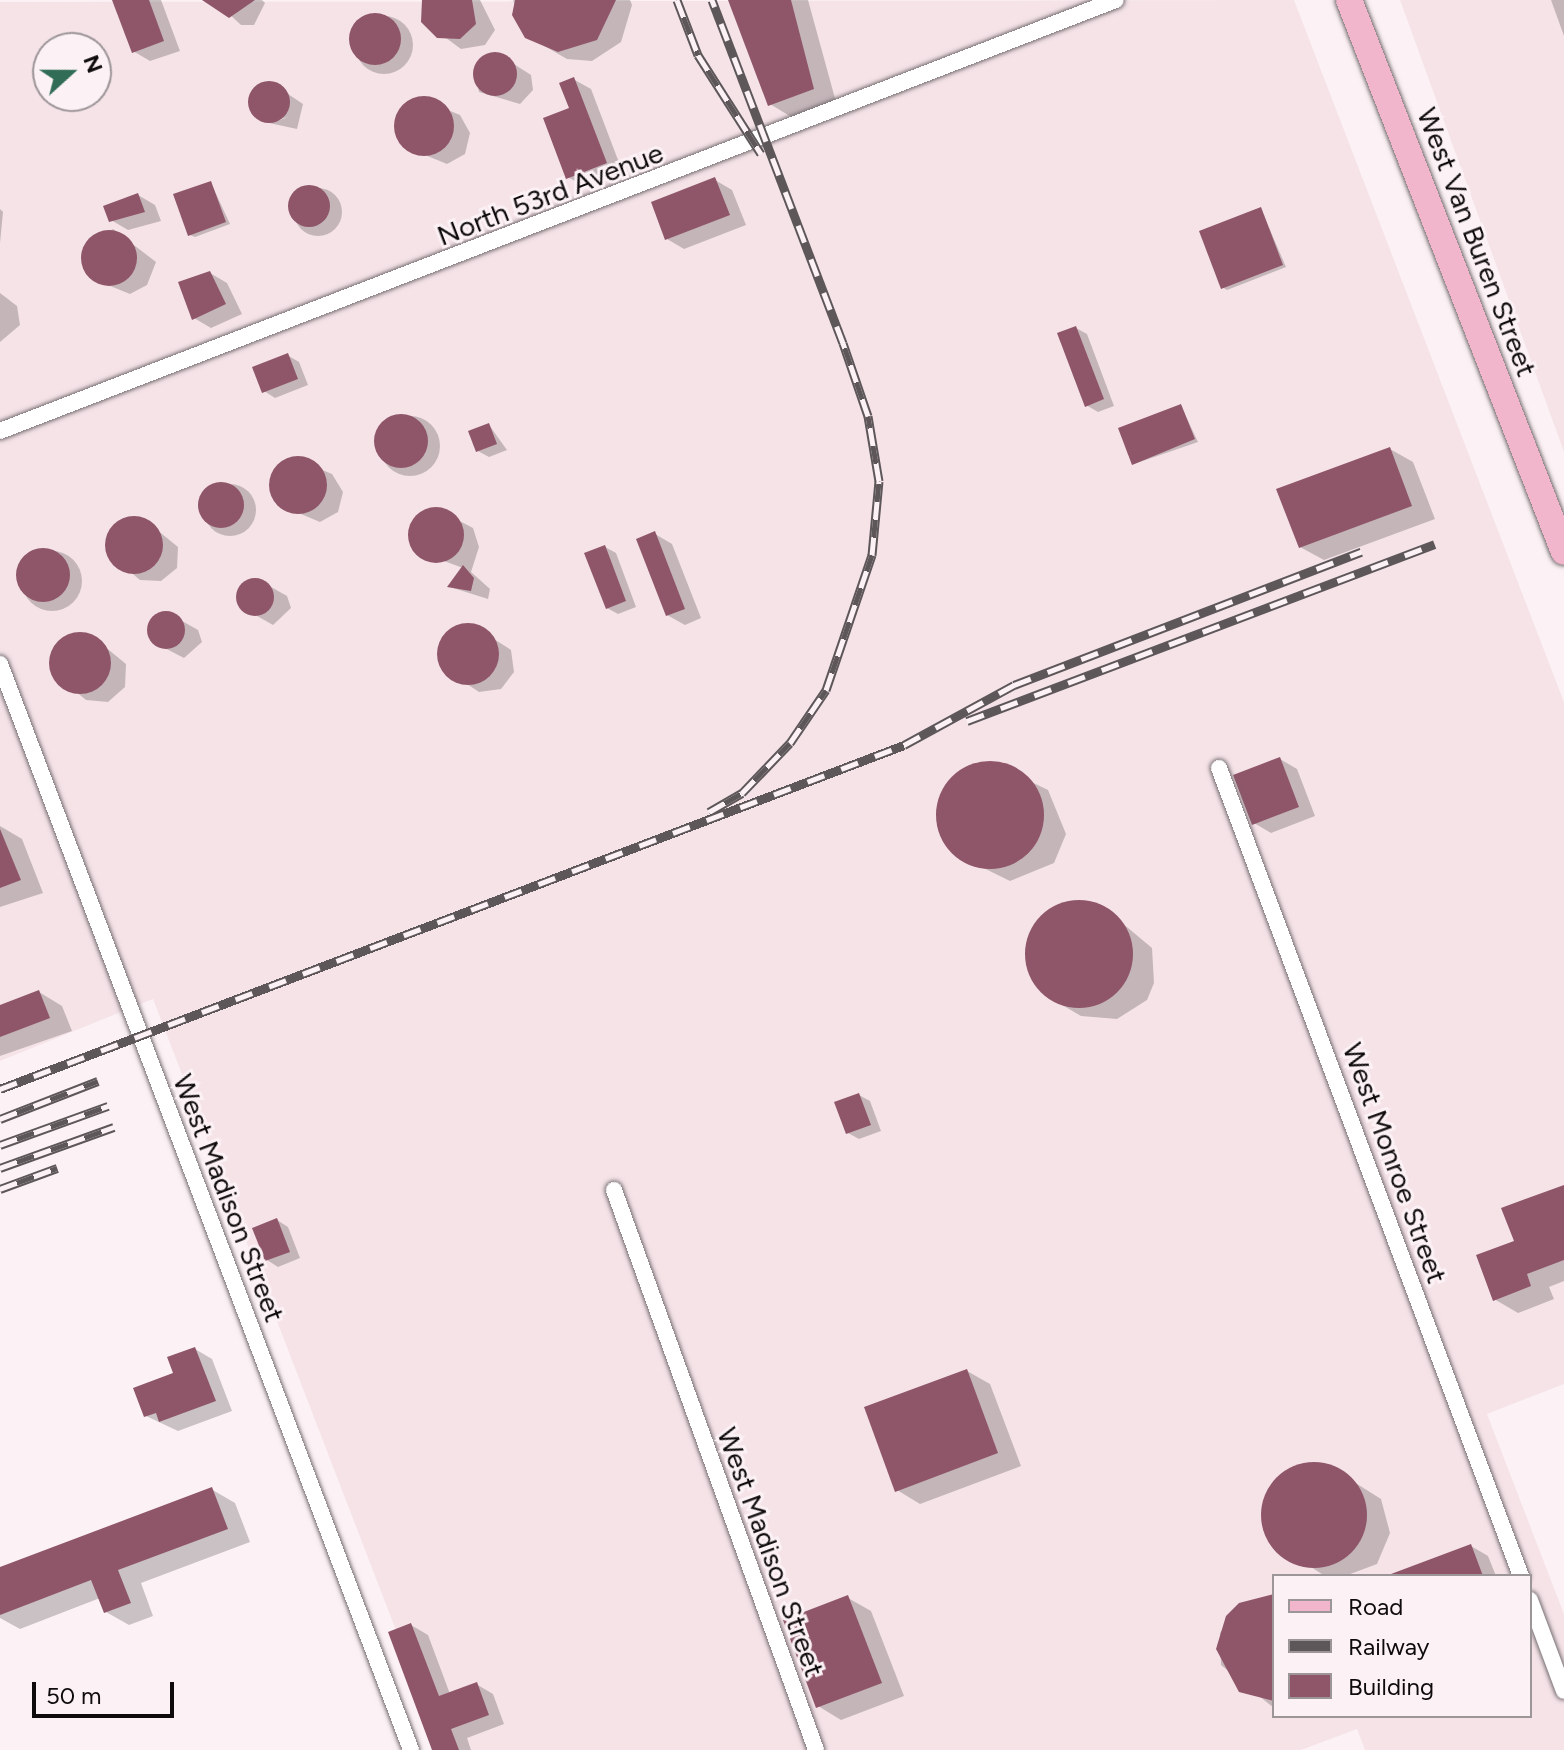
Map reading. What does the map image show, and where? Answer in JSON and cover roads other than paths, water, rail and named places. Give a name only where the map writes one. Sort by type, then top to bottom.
[{"type":"main road","name":"West Van Buren Street","points":[[1349,0],[1564,552]]},
{"type":"street","name":"North 53rd Avenue","points":[[0,431],[1116,0]]},
{"type":"street","name":"West Madison Street","points":[[0,664],[411,1750]]},
{"type":"street","name":"West Monroe Street","points":[[1219,768],[1520,1574]]},
{"type":"street","name":"West Madison Street","points":[[614,1190],[816,1750]]},
{"type":"street","points":[[1532,1605],[1564,1691]]},
{"type":"railway","points":[[677,0],[698,55],[761,154]]},
{"type":"railway","points":[[709,812],[742,793],[790,743],[826,690],[872,555],[879,481],[868,416],[843,343],[712,0]]},
{"type":"railway","points":[[967,721],[1435,544]]},
{"type":"railway","points":[[0,1089],[904,745],[1014,685],[1361,552]]},
{"type":"railway","points":[[0,1119],[98,1081]]},
{"type":"railway","points":[[0,1145],[108,1106]]},
{"type":"railway","points":[[0,1168],[114,1127]]},
{"type":"railway","points":[[0,1189],[57,1168]]}]
